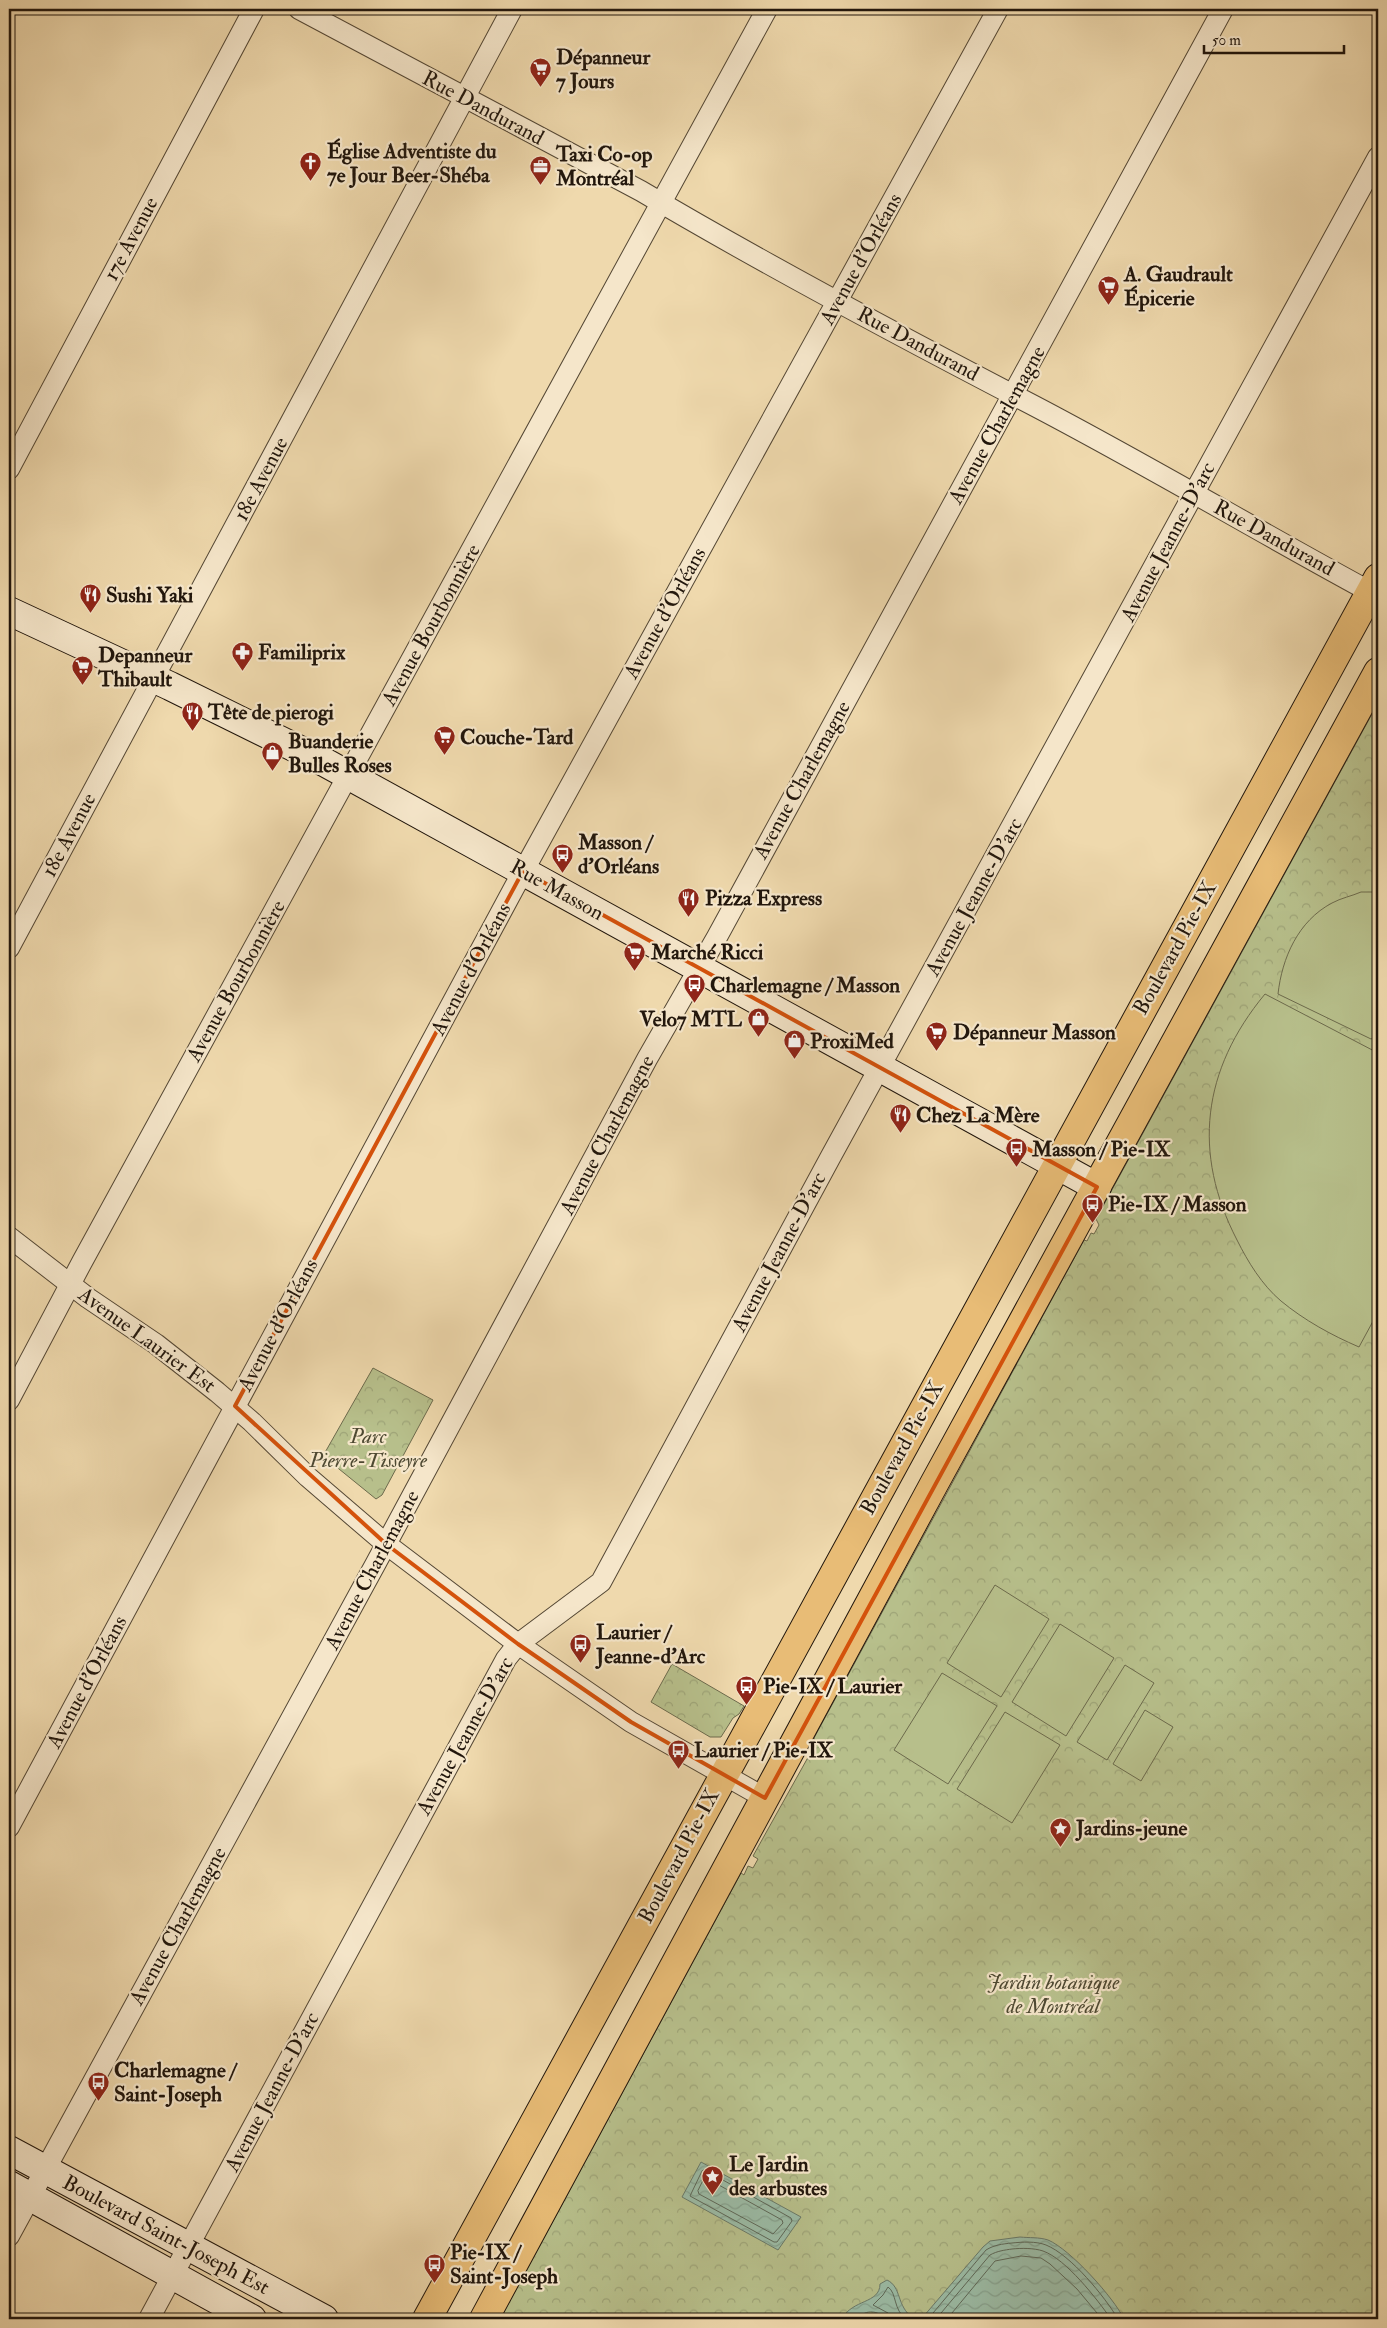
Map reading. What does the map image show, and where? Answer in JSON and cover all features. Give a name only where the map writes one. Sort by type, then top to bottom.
[{"type":"main road","name":"Boulevard Pie-IX","points":[[427,2319],[1056,1165],[1376,588]]},
{"type":"main road","points":[[484,2319],[939,1475],[1378,672]]},
{"type":"street","name":"17e Avenue","points":[[9,469],[254,9]]},
{"type":"street","name":"Rue Dandurand","points":[[298,9],[660,203],[838,302],[1195,494],[1376,588]]},
{"type":"street","name":"18e Avenue","points":[[9,948],[512,9]]},
{"type":"street","name":"Avenue Bourbonnière","points":[[9,1400],[767,9]]},
{"type":"street","name":"Avenue d'Orléans","points":[[9,1827],[523,871],[998,9]]},
{"type":"street","name":"Avenue Charlemagne","points":[[9,2236],[20,2191],[44,2169],[386,1544],[647,1059],[699,968],[1223,9]]},
{"type":"street","name":"Avenue Jeanne-D'arc","points":[[150,2319],[506,1659],[518,1644],[601,1582],[1378,157]]},
{"type":"street","name":"Rue Masson","points":[[9,611],[154,679],[349,776],[881,1067],[1097,1188]]},
{"type":"street","name":"Avenue Laurier Est","points":[[9,1237],[70,1285],[156,1344],[235,1406],[308,1476],[386,1544],[518,1644],[631,1722],[723,1776],[765,1798]]},
{"type":"street","name":"Boulevard Saint-Joseph Est","points":[[9,2150],[324,2319]]},
{"type":"street","name":"Boulevard Saint-Joseph Est","points":[[20,2191],[252,2319]]},
{"type":"highlighted area","points":[[523,871],[1097,1187],[765,1798],[631,1722],[518,1644],[386,1544],[235,1406]]},
{"type":"green space","name":"Jardin botanique de Montréal","points":[[1378,703],[1378,2319],[500,2319],[741,1873],[744,1875],[748,1866],[753,1868],[758,1859],[753,1856],[816,1743],[814,1738],[1084,1240],[1087,1241],[1091,1233],[1094,1234],[1099,1225],[1096,1219]]},
{"type":"green space","points":[[1361,892],[1378,892],[1378,1036],[1371,1039],[1278,994],[1283,967],[1301,930],[1320,911],[1332,903]]},
{"type":"green space","points":[[1265,994],[1378,1053],[1378,1312],[1359,1347],[1308,1321],[1281,1301],[1268,1288],[1251,1265],[1237,1240],[1223,1208],[1214,1176],[1209,1144],[1210,1113],[1217,1082],[1228,1052],[1244,1023]]},
{"type":"green space","name":"Parc Pierre-Tisseyre","points":[[373,1368],[433,1400],[382,1495],[376,1499],[323,1456]]},
{"type":"green space","points":[[995,1585],[1049,1619],[1001,1697],[947,1663]]},
{"type":"green space","points":[[1060,1624],[1114,1658],[1066,1736],[1012,1702]]},
{"type":"green space","points":[[672,1664],[744,1706],[739,1714],[733,1718],[721,1737],[710,1737],[651,1702]]},
{"type":"green space","points":[[1125,1665],[1154,1683],[1107,1760],[1077,1742]]},
{"type":"green space","points":[[942,1673],[997,1706],[948,1784],[894,1750]]},
{"type":"green space","points":[[1145,1710],[1173,1727],[1141,1781],[1113,1764]]},
{"type":"green space","points":[[1005,1712],[1060,1745],[1012,1823],[957,1789]]},
{"type":"water","points":[[701,2162],[801,2217],[778,2250],[682,2197]]},
{"type":"water","points":[[1020,2237],[1048,2240],[1068,2253],[1101,2287],[1124,2319],[889,2319],[880,2314],[868,2312],[856,2319],[842,2319],[852,2308],[871,2299],[879,2290],[880,2284],[887,2280],[895,2287],[908,2313],[913,2318],[923,2317],[990,2241]]},
{"type":"place","name":"Dépanneur 7 Jours","points":[[540,88]]},
{"type":"place","name":"Église Adventiste du 7e Jour Beer-Shéba","points":[[311,182]]},
{"type":"place","name":"Taxi Co-op Montréal","points":[[540,185]]},
{"type":"place","name":"A. Gaudrault Épicerie","points":[[1108,305]]},
{"type":"place","name":"Sushi Yaki","points":[[90,614]]},
{"type":"place","name":"Familiprix","points":[[242,671]]},
{"type":"place","name":"Depanneur Thibault","points":[[82,686]]},
{"type":"place","name":"Tête de pierogi","points":[[192,731]]},
{"type":"place","name":"Couche-Tard","points":[[444,756]]},
{"type":"place","name":"Buanderie Bulles Roses","points":[[272,772]]},
{"type":"place","name":"Masson / d'Orléans","points":[[562,873]]},
{"type":"place","name":"Pizza Express","points":[[689,917]]},
{"type":"place","name":"Marché Ricci","points":[[635,971]]},
{"type":"place","name":"Charlemagne / Masson","points":[[694,1004]]},
{"type":"place","name":"Velo7 MTL","points":[[758,1038]]},
{"type":"place","name":"Dépanneur Masson","points":[[937,1051]]},
{"type":"place","name":"ProxiMed","points":[[794,1060]]},
{"type":"place","name":"Chez La Mère","points":[[900,1134]]},
{"type":"place","name":"Masson / Pie-IX","points":[[1016,1168]]},
{"type":"place","name":"Pie-IX / Masson","points":[[1092,1223]]},
{"type":"place","name":"Laurier / Jeanne-d'Arc","points":[[580,1663]]},
{"type":"place","name":"Pie-IX / Laurier","points":[[747,1705]]},
{"type":"place","name":"Laurier / Pie-IX","points":[[678,1769]]},
{"type":"place","name":"Jardins-jeune","points":[[1060,1847]]},
{"type":"place","name":"Charlemagne / Saint-Joseph","points":[[98,2101]]},
{"type":"place","name":"Le Jardin des arbustes","points":[[713,2195]]},
{"type":"place","name":"Pie-IX / Saint-Joseph","points":[[434,2283]]}]
